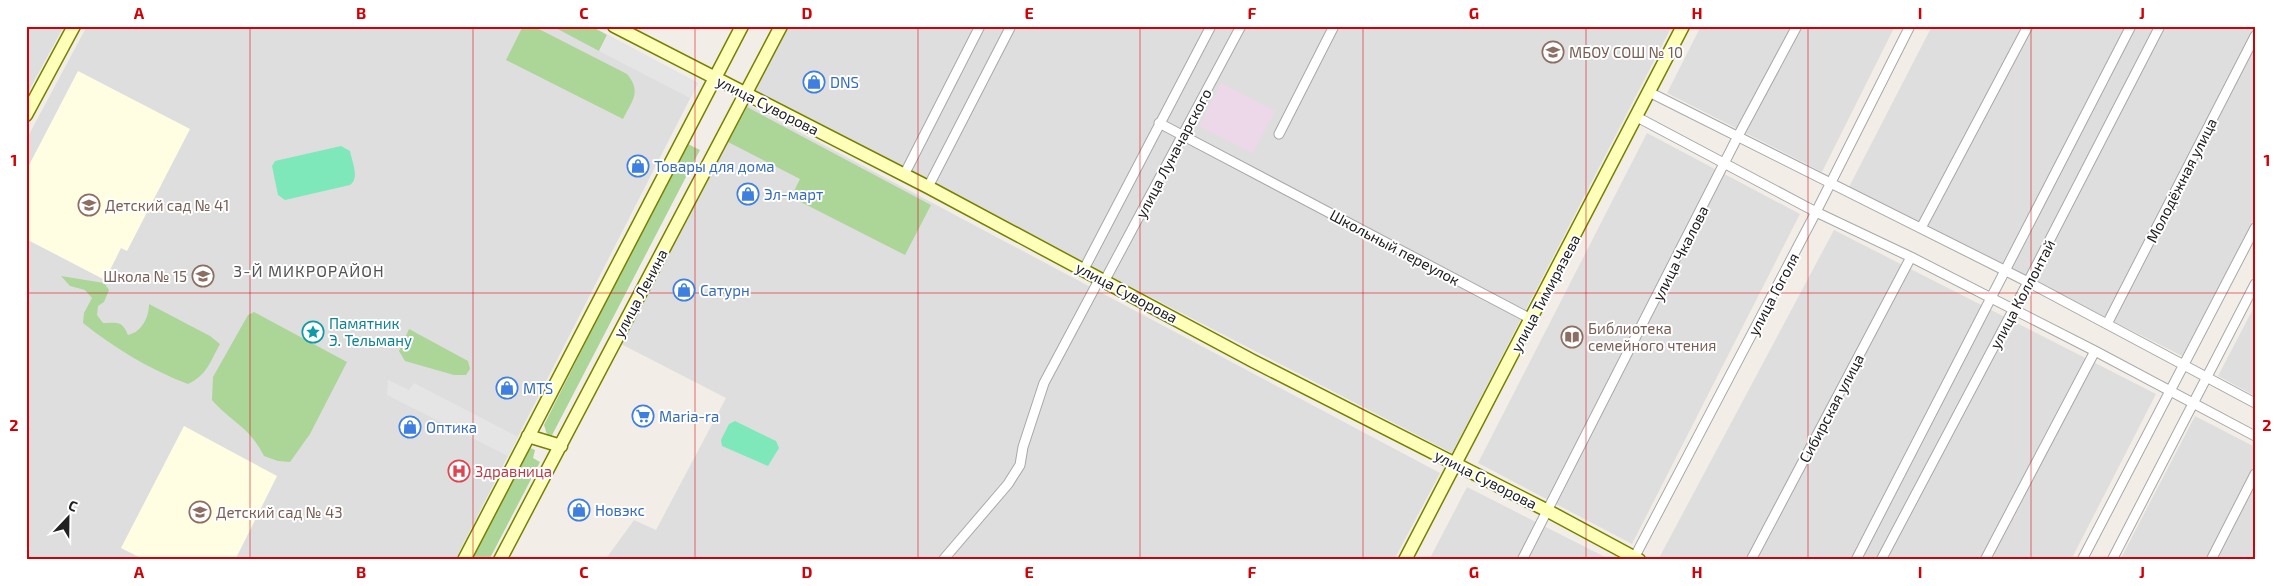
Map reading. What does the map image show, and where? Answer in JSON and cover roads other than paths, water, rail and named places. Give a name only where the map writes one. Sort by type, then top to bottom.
[{"type":"street","points":[[26,115],[74,26]]},
{"type":"street","name":"улица Суворова","points":[[614,26],[928,187],[1254,361],[1548,511],[1636,559]]},
{"type":"street","points":[[464,560],[742,26]]},
{"type":"street","name":"улица Ленина","points":[[500,560],[782,26]]},
{"type":"street","points":[[904,175],[980,26]]},
{"type":"street","points":[[928,187],[1011,26]]},
{"type":"street","name":"улица Луначарского","points":[[1084,269],[1158,123],[1211,26]]},
{"type":"street","name":"улица Луначарского","points":[[943,560],[1008,484],[1020,465],[1023,447],[1044,383],[1241,26]]},
{"type":"street","points":[[1280,134],[1334,26]]},
{"type":"street","name":"улица Тимирязева","points":[[1405,560],[1683,26]]},
{"type":"street","name":"улица Чкалова","points":[[1522,560],[1737,138],[1797,26]]},
{"type":"street","name":"улица Гоголя","points":[[1636,559],[1831,184],[1910,26]]},
{"type":"street","points":[[1921,228],[2028,26]]},
{"type":"street","name":"улица Коллонтай","points":[[1856,560],[2131,26]]},
{"type":"street","name":"улица Коллонтай","points":[[1881,560],[2014,309],[2160,26]]},
{"type":"street","name":"Молодёжная улица","points":[[2107,324],[2255,36]]},
{"type":"street","points":[[1649,92],[1737,138],[2005,270],[2255,403]]},
{"type":"street","points":[[1637,117],[1816,212],[2014,309],[2255,436]]},
{"type":"street","name":"Школьный переулок","points":[[1158,123],[1531,319]]},
{"type":"street","points":[[2082,560],[2255,228]]},
{"type":"street","name":"Сибирская улица","points":[[1751,560],[1911,257]]},
{"type":"street","points":[[2112,560],[2255,284]]},
{"type":"street","points":[[1984,560],[2095,351]]},
{"type":"street","points":[[528,436],[561,446]]},
{"type":"street","points":[[2210,560],[2255,474]]},
{"type":"place","name":"МБОУ СОШ № 10","points":[[1553,52]]},
{"type":"place","name":"DNS","points":[[814,82]]},
{"type":"place","name":"Товары для дома","points":[[638,166]]},
{"type":"place","name":"Эл-март","points":[[748,194]]},
{"type":"place","name":"Детский сад № 41","points":[[89,205]]},
{"type":"place","name":"Школа № 15","points":[[203,276]]},
{"type":"place","name":"Сатурн","points":[[684,290]]},
{"type":"place","name":"Памятник Э. Тельману","points":[[313,332]]},
{"type":"place","name":"Библиотека семейного чтения","points":[[1572,337]]},
{"type":"place","name":"MTS","points":[[507,388]]},
{"type":"place","name":"Maria-ra","points":[[643,416]]},
{"type":"place","name":"Оптика","points":[[410,427]]},
{"type":"place","name":"Здравница","points":[[459,471]]},
{"type":"place","name":"Новэкс","points":[[579,510]]},
{"type":"place","name":"Детский сад № 43","points":[[200,512]]},
{"type":"district","name":"3-Й МИКРОРАЙОН","points":[[309,270]]}]
